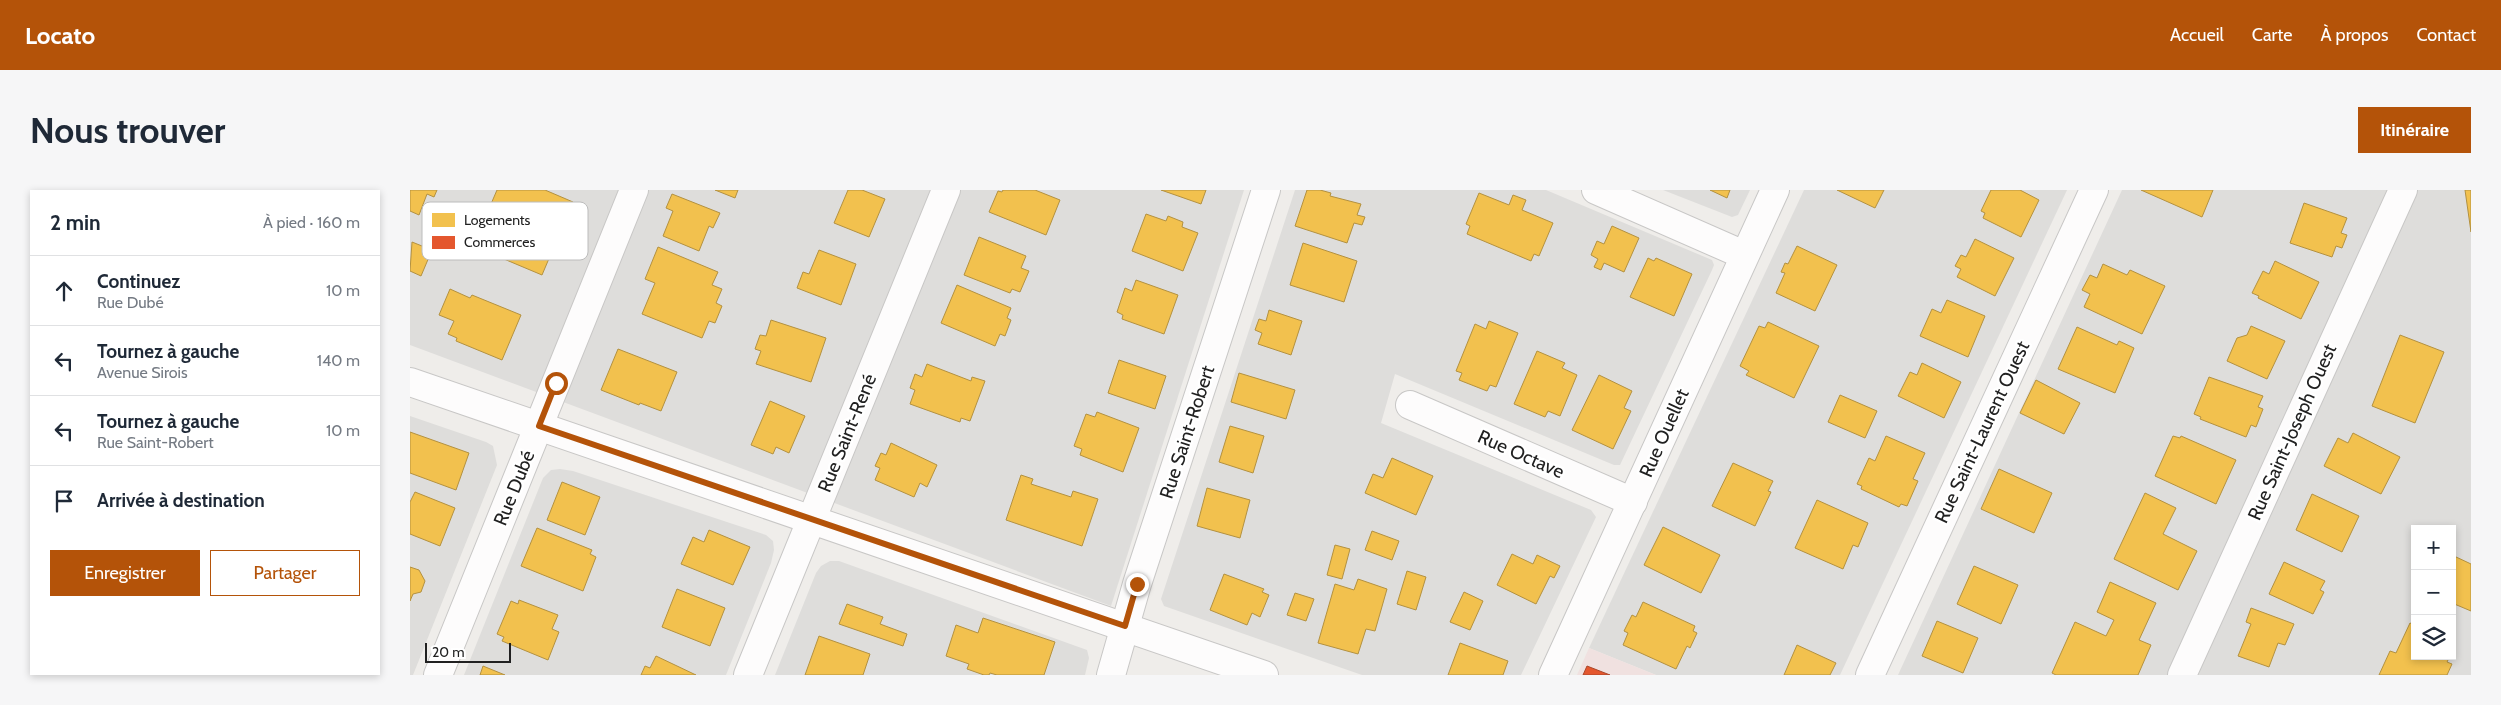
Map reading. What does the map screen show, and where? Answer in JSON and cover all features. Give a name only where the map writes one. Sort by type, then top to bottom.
[{"type":"street","name":"Rue Dubé","points":[[438,675],[634,190]]},
{"type":"street","name":"Rue Saint-René","points":[[748,675],[946,190]]},
{"type":"street","name":"Rue Saint-Robert","points":[[1111,675],[1125,626],[1266,190]]},
{"type":"street","points":[[1596,190],[1744,255]]},
{"type":"street","name":"Rue Ouellet","points":[[1553,675],[1774,190]]},
{"type":"street","name":"Rue Saint-Laurent Ouest","points":[[1870,675],[2094,190]]},
{"type":"street","name":"Rue Saint-Joseph Ouest","points":[[2182,675],[2402,190]]},
{"type":"street","points":[[410,382],[812,518],[1264,675]]},
{"type":"street","name":"Rue Octave","points":[[1410,405],[1633,502]]},
{"type":"shaded area","points":[[410,190],[1244,190],[1111,606],[410,345]]},
{"type":"shaded area","points":[[1295,190],[1546,190],[1712,260],[1714,265],[1712,270],[1620,465],[1614,465],[1395,374],[1381,423],[1591,510],[1596,517],[1521,675],[1362,675],[1164,606],[1161,599]]},
{"type":"shaded area","points":[[1663,190],[1750,190],[1738,215],[1732,217]]},
{"type":"shaded area","points":[[1804,190],[2067,190],[1840,675],[1656,675],[1589,648]]},
{"type":"shaded area","points":[[2122,190],[2471,190],[2471,675],[1898,675]]},
{"type":"shaded area","points":[[410,416],[486,442],[493,446],[497,465],[413,675],[410,675]]},
{"type":"shaded area","points":[[551,470],[573,471],[766,535],[773,541],[774,550],[771,563],[726,675],[464,675],[543,478]]},
{"type":"shaded area","points":[[830,561],[839,561],[1087,650],[1089,658],[1085,675],[775,675],[816,573],[821,566]]},
{"type":"shaded area","points":[[1589,648],[1656,675],[1577,675]]},
{"type":"building: Logements","points":[[410,190],[437,190],[434,197],[427,194],[424,202],[422,202],[419,215],[410,211]]},
{"type":"building: Logements","points":[[497,190],[545,190],[573,202],[492,202]]},
{"type":"building: Logements","points":[[715,190],[738,190],[735,198]]},
{"type":"building: Logements","points":[[848,190],[862,190],[885,199],[869,237],[834,223]]},
{"type":"building: Logements","points":[[1003,190],[1035,190],[1060,200],[1046,235],[989,212],[998,191],[1002,192]]},
{"type":"building: Logements","points":[[1161,190],[1206,190],[1201,204]]},
{"type":"building: Logements","points":[[1307,190],[1320,190],[1331,193],[1330,196],[1361,204],[1357,215],[1365,217],[1362,225],[1354,223],[1347,243],[1295,226]]},
{"type":"building: Logements","points":[[1710,190],[1730,190],[1727,198]]},
{"type":"building: Logements","points":[[1837,190],[1884,190],[1875,208]]},
{"type":"building: Logements","points":[[1991,190],[2020,190],[2039,200],[2021,237],[1983,218],[1985,213],[1981,211]]},
{"type":"building: Logements","points":[[2141,190],[2213,190],[2202,217]]},
{"type":"building: Logements","points":[[2465,190],[2471,190],[2471,232]]},
{"type":"building: Logements","points":[[1479,193],[1509,205],[1513,195],[1526,200],[1522,210],[1553,223],[1539,256],[1534,254],[1531,261],[1467,234],[1470,226],[1466,224]]},
{"type":"building: Logements","points":[[672,194],[720,213],[713,228],[709,226],[699,251],[663,236],[673,211],[666,208]]},
{"type":"building: Logements","points":[[2304,203],[2347,218],[2341,233],[2347,235],[2342,248],[2336,246],[2332,257],[2290,243]]},
{"type":"building: Logements","points":[[1146,214],[1166,221],[1168,216],[1183,222],[1182,227],[1198,233],[1183,271],[1132,251]]},
{"type":"building: Logements","points":[[1612,226],[1639,238],[1624,272],[1604,263],[1601,270],[1594,267],[1598,259],[1591,255],[1597,241],[1604,244]]},
{"type":"building: Logements","points":[[979,237],[1026,256],[1021,268],[1029,271],[1020,292],[1012,289],[1010,293],[964,275]]},
{"type":"building: Logements","points":[[1975,239],[2014,258],[1995,296],[1957,277],[1961,269],[1955,266],[1961,255],[1966,257]]},
{"type":"building: Logements","points":[[412,242],[422,246],[422,260],[428,260],[421,276],[410,271]]},
{"type":"building: Logements","points":[[1303,243],[1357,261],[1344,302],[1290,285]]},
{"type":"building: Logements","points":[[1797,246],[1837,265],[1815,311],[1776,293],[1785,273],[1781,272],[1785,263],[1788,264]]},
{"type":"building: Logements","points":[[658,247],[718,272],[712,285],[722,289],[716,303],[722,306],[715,323],[709,321],[702,338],[642,314],[655,283],[645,279]]},
{"type":"building: Logements","points":[[819,250],[856,264],[841,305],[797,288],[803,272],[809,274]]},
{"type":"building: Logements","points":[[1648,258],[1654,261],[1656,258],[1692,274],[1674,316],[1630,297]]},
{"type":"building: Logements","points":[[506,260],[548,260],[542,275]]},
{"type":"building: Logements","points":[[2275,261],[2319,282],[2301,319],[2258,298],[2259,296],[2252,293],[2263,271],[2269,274]]},
{"type":"building: Logements","points":[[2103,264],[2127,275],[2130,270],[2165,286],[2142,334],[2084,307],[2090,294],[2082,290],[2090,275],[2097,278]]},
{"type":"building: Logements","points":[[1136,280],[1178,295],[1164,334],[1122,319],[1123,315],[1117,312],[1125,288],[1132,291]]},
{"type":"building: Logements","points":[[957,285],[1011,308],[1007,318],[1011,320],[1005,336],[1000,334],[995,346],[941,323]]},
{"type":"building: Logements","points":[[450,289],[470,298],[472,295],[521,315],[502,360],[456,341],[457,338],[448,334],[454,321],[439,315]]},
{"type":"building: Logements","points":[[1947,300],[1985,316],[1968,357],[1920,336],[1932,309],[1941,313]]},
{"type":"building: Logements","points":[[1269,310],[1302,321],[1291,355],[1258,344],[1262,333],[1255,330],[1259,319],[1266,321]]},
{"type":"building: Logements","points":[[771,320],[826,338],[811,382],[756,364],[761,351],[755,349],[760,335],[766,336]]},
{"type":"building: Logements","points":[[1489,321],[1518,333],[1496,387],[1490,385],[1487,391],[1459,380],[1462,373],[1456,371],[1475,324],[1486,329]]},
{"type":"building: Logements","points":[[1768,322],[1819,346],[1794,398],[1746,375],[1749,371],[1740,366],[1759,326],[1765,328]]},
{"type":"building: Logements","points":[[2251,326],[2285,341],[2267,379],[2227,361],[2237,338],[2247,335]]},
{"type":"building: Logements","points":[[2077,327],[2117,345],[2119,341],[2134,348],[2115,393],[2058,369]]},
{"type":"building: Logements","points":[[2400,335],[2444,352],[2415,423],[2372,406]]},
{"type":"building: Logements","points":[[618,349],[677,372],[661,411],[640,403],[639,405],[601,390]]},
{"type":"building: Logements","points":[[1537,351],[1565,363],[1562,368],[1577,375],[1560,416],[1548,411],[1545,417],[1514,404]]},
{"type":"building: Logements","points":[[1119,360],[1166,376],[1155,409],[1108,393]]},
{"type":"building: Logements","points":[[1922,363],[1961,382],[1944,418],[1898,396],[1910,372],[1917,375]]},
{"type":"building: Logements","points":[[927,364],[971,381],[972,377],[985,381],[970,421],[961,418],[960,422],[910,404],[915,390],[910,388],[915,374],[922,377]]},
{"type":"building: Logements","points":[[1239,373],[1295,390],[1286,419],[1231,402]]},
{"type":"building: Logements","points":[[1599,375],[1632,391],[1624,408],[1631,411],[1613,449],[1572,430]]},
{"type":"building: Logements","points":[[2209,377],[2263,396],[2258,407],[2263,409],[2256,427],[2251,425],[2246,437],[2200,419],[2201,417],[2194,414]]},
{"type":"building: Logements","points":[[2036,380],[2080,403],[2064,434],[2020,413]]},
{"type":"building: Logements","points":[[1840,395],[1877,411],[1865,438],[1828,422]]},
{"type":"building: Logements","points":[[770,401],[805,416],[789,453],[776,447],[773,454],[751,445]]},
{"type":"building: Logements","points":[[1097,412],[1139,428],[1123,472],[1080,455],[1082,449],[1074,446],[1086,414],[1095,417]]},
{"type":"building: Logements","points":[[1230,426],[1264,436],[1253,473],[1219,462]]},
{"type":"building: Logements","points":[[410,432],[469,453],[456,490],[410,473]]},
{"type":"building: Logements","points":[[2353,433],[2400,457],[2381,494],[2324,466],[2338,438],[2348,443]]},
{"type":"building: Logements","points":[[1886,436],[1925,453],[1913,479],[1918,481],[1907,506],[1901,504],[1899,507],[1861,489],[1862,486],[1857,484],[1869,458],[1875,461]]},
{"type":"building: Logements","points":[[2173,436],[2180,438],[2181,436],[2236,460],[2216,504],[2155,476]]},
{"type":"building: Logements","points":[[891,443],[937,465],[927,487],[920,483],[914,497],[875,480],[880,468],[875,466],[881,453],[886,455]]},
{"type":"building: Logements","points":[[1392,458],[1433,476],[1416,515],[1365,493],[1373,474],[1383,478]]},
{"type":"building: Logements","points":[[1733,463],[1773,481],[1768,491],[1771,492],[1755,526],[1712,506]]},
{"type":"building: Logements","points":[[1999,469],[2052,493],[2034,533],[1981,509]]},
{"type":"building: Logements","points":[[1021,475],[1033,479],[1031,484],[1071,497],[1073,491],[1098,499],[1082,546],[1006,520]]},
{"type":"building: Logements","points":[[562,482],[600,497],[585,535],[547,520]]},
{"type":"building: Logements","points":[[1207,488],[1250,500],[1240,538],[1197,526]]},
{"type":"building: Logements","points":[[415,492],[455,508],[440,546],[410,534],[410,502]]},
{"type":"building: Logements","points":[[2145,493],[2176,508],[2163,534],[2197,551],[2178,590],[2114,559]]},
{"type":"building: Logements","points":[[2312,494],[2359,516],[2342,552],[2296,530]]},
{"type":"building: Logements","points":[[1817,500],[1868,523],[1858,547],[1853,545],[1843,569],[1795,548]]},
{"type":"building: Logements","points":[[1663,527],[1720,555],[1701,593],[1644,565]]},
{"type":"building: Logements","points":[[537,528],[592,550],[590,554],[596,557],[583,591],[521,566]]},
{"type":"building: Logements","points":[[709,530],[750,547],[733,585],[681,564],[693,537],[704,542]]},
{"type":"building: Logements","points":[[1372,531],[1399,541],[1392,560],[1365,550]]},
{"type":"building: Logements","points":[[1335,545],[1350,549],[1342,579],[1327,575]]},
{"type":"building: Logements","points":[[1512,554],[1533,564],[1537,555],[1560,566],[1554,578],[1550,576],[1536,604],[1497,585]]},
{"type":"building: Logements","points":[[2456,557],[2471,564],[2471,611],[2456,605]]},
{"type":"building: Logements","points":[[2284,562],[2325,581],[2320,590],[2324,592],[2313,614],[2269,594]]},
{"type":"building: Logements","points":[[1974,566],[2018,585],[2001,624],[1957,604]]},
{"type":"building: Logements","points":[[410,567],[419,570],[425,581],[421,592],[413,594],[410,601]]},
{"type":"building: Logements","points":[[1407,571],[1426,577],[1416,610],[1397,604]]},
{"type":"building: Logements","points":[[1224,574],[1264,589],[1262,592],[1269,595],[1260,617],[1252,613],[1247,625],[1210,610]]},
{"type":"building: Logements","points":[[1358,579],[1387,589],[1375,631],[1366,629],[1358,654],[1318,643],[1335,584],[1354,590]]},
{"type":"building: Logements","points":[[2110,582],[2156,603],[2139,640],[2151,645],[2138,675],[2056,675],[2052,673],[2075,622],[2106,636],[2114,620],[2097,612]]},
{"type":"building: Logements","points":[[677,589],[725,608],[710,646],[662,627]]},
{"type":"building: Logements","points":[[1464,592],[1483,601],[1470,630],[1450,622]]},
{"type":"building: Logements","points":[[1295,593],[1314,599],[1306,621],[1287,615]]},
{"type":"building: Logements","points":[[519,600],[558,615],[552,629],[559,632],[548,660],[502,641],[504,637],[497,634],[511,601],[518,604]]},
{"type":"building: Logements","points":[[1643,602],[1695,626],[1693,631],[1697,633],[1690,648],[1687,646],[1676,669],[1623,645],[1628,633],[1624,631],[1632,615],[1636,617]]},
{"type":"building: Logements","points":[[847,604],[883,617],[880,624],[907,634],[903,646],[839,624]]},
{"type":"building: Logements","points":[[2251,608],[2294,624],[2285,645],[2278,643],[2269,667],[2238,656],[2251,624],[2246,622]]},
{"type":"building: Logements","points":[[983,618],[1055,642],[1044,675],[997,675],[990,673],[989,675],[984,675],[967,669],[969,664],[946,656],[956,625],[978,633]]},
{"type":"building: Logements","points":[[1937,621],[1978,638],[1963,673],[1922,656]]},
{"type":"building: Logements","points":[[2410,623],[2411,660],[2448,660],[2447,662],[2452,664],[2447,675],[2379,675],[2390,651],[2396,653]]},
{"type":"building: Logements","points":[[819,636],[870,654],[863,675],[805,675]]},
{"type":"building: Logements","points":[[1460,643],[1508,661],[1503,675],[1448,675]]},
{"type":"building: Logements","points":[[1797,645],[1836,663],[1830,675],[1784,675]]},
{"type":"building: Logements","points":[[656,656],[696,675],[641,675],[645,666],[650,668]]},
{"type":"building: Logements","points":[[483,666],[505,675],[480,675]]},
{"type":"building: Commerces","points":[[1587,666],[1610,675],[1583,675]]},
{"type":"route","points":[[556,383],[539,426],[1125,626],[1137,584]]}]
